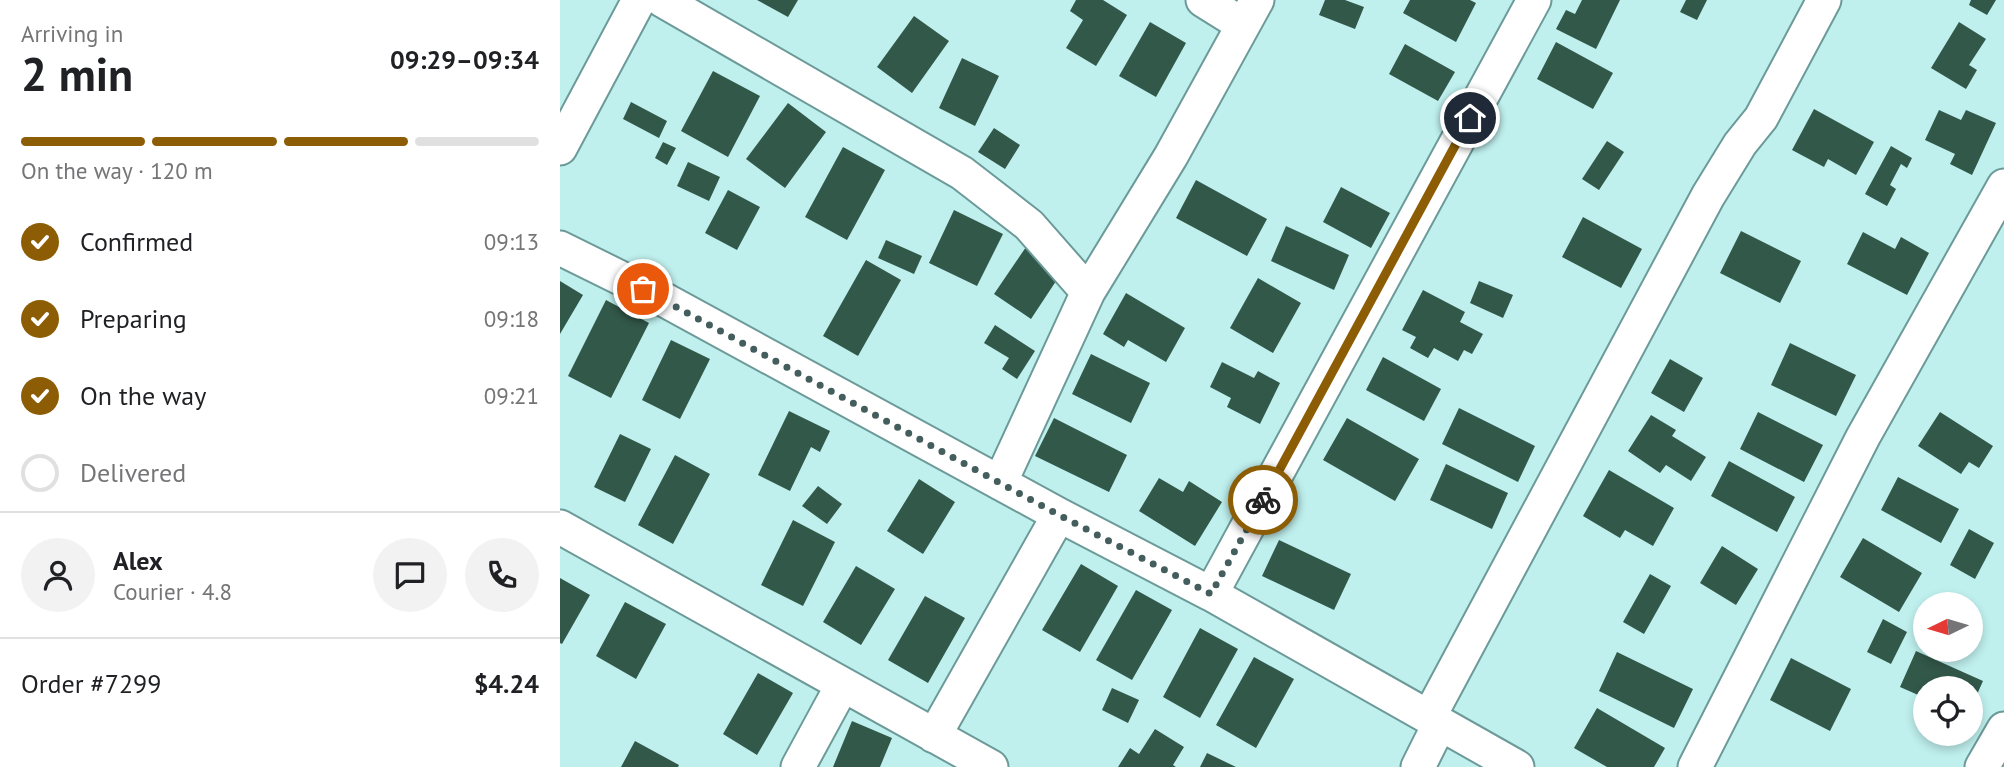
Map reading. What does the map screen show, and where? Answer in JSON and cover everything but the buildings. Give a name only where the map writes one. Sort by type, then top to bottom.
[{"type":"street","points":[[560,148],[639,0]]},
{"type":"street","points":[[662,0],[961,173],[1029,225],[1088,292]]},
{"type":"street","points":[[1000,483],[1088,292],[1171,156],[1250,13],[1203,0]]},
{"type":"street","points":[[1211,594],[1534,0]]},
{"type":"street","points":[[1418,767],[1435,720],[1708,196],[1740,144],[1761,118],[1824,0]]},
{"type":"street","points":[[1695,767],[1863,437],[2004,186]]},
{"type":"street","points":[[560,248],[663,299],[1059,515],[1211,594],[1517,767]]},
{"type":"street","points":[[934,736],[1059,515]]},
{"type":"street","points":[[560,527],[991,767]]},
{"type":"street","points":[[798,767],[842,686]]},
{"type":"street","points":[[1982,767],[2004,729]]},
{"type":"way so far","points":[[643,289],[1059,515],[1211,594],[1263,500]]},
{"type":"route","points":[[1263,500],[1470,118]]}]
